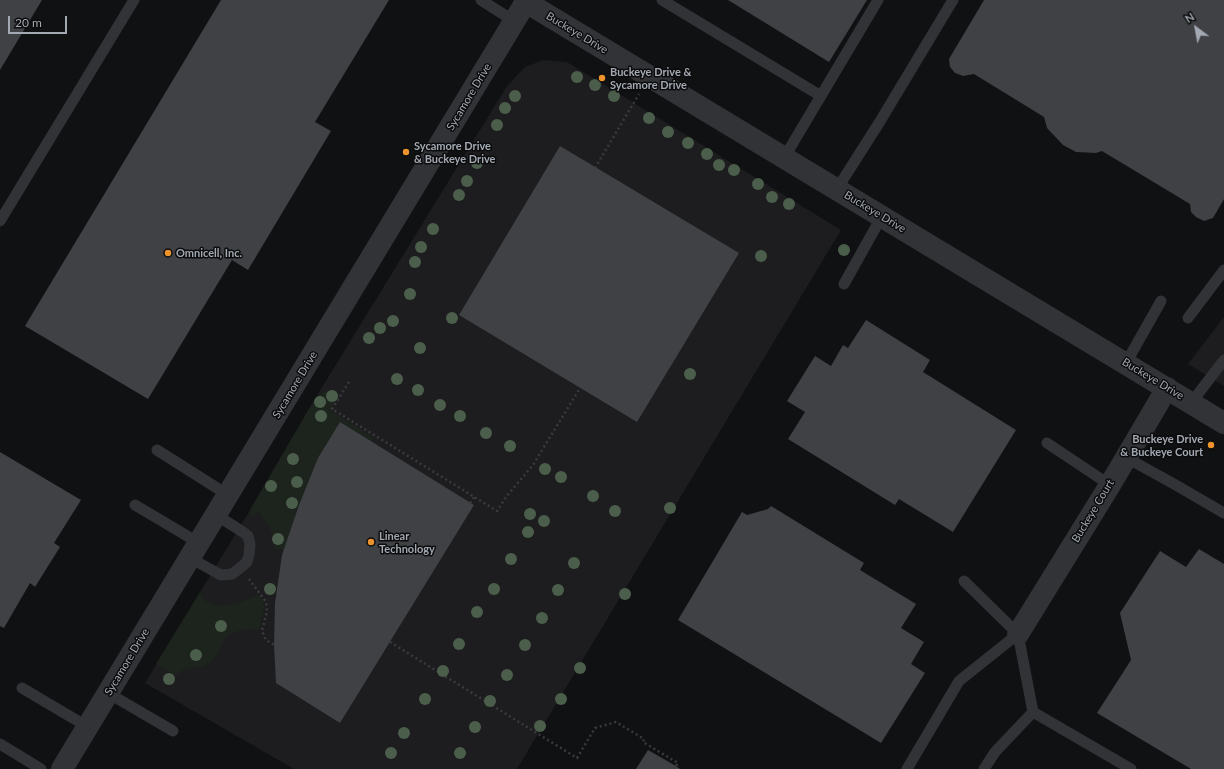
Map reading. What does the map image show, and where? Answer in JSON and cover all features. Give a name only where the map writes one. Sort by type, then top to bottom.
[{"type":"street","name":"Sycamore Drive","points":[[62,769],[527,1]]},
{"type":"street","name":"Buckeye Drive","points":[[527,1],[650,77],[1224,423]]},
{"type":"street","name":"Buckeye Court","points":[[1018,634],[1110,485],[1167,388]]},
{"type":"lane","points":[[0,221],[134,0]]},
{"type":"lane","points":[[481,0],[514,21]]},
{"type":"lane","points":[[662,0],[821,96]]},
{"type":"lane","points":[[784,158],[878,0]]},
{"type":"lane","points":[[837,189],[879,123],[953,0]]},
{"type":"lane","points":[[844,284],[882,216]]},
{"type":"lane","points":[[1188,318],[1224,270]]},
{"type":"lane","points":[[1126,363],[1161,301]]},
{"type":"lane","points":[[1191,402],[1224,360]]},
{"type":"lane","points":[[1047,443],[1110,485]]},
{"type":"lane","points":[[157,450],[228,495]]},
{"type":"lane","points":[[1125,458],[1224,513]]},
{"type":"lane","points":[[135,505],[195,551],[221,575],[232,574],[247,562],[250,544],[248,536],[216,515]]},
{"type":"lane","points":[[964,581],[1018,634],[1033,712],[1131,769]]},
{"type":"lane","points":[[907,769],[959,681],[1018,634]]},
{"type":"lane","points":[[22,688],[88,727]]},
{"type":"lane","points":[[108,693],[173,731]]},
{"type":"lane","points":[[987,768],[994,752],[1033,712]]},
{"type":"lane","points":[[0,744],[41,769]]},
{"type":"path","points":[[595,168],[650,77]]},
{"type":"path","points":[[349,382],[332,409],[497,511],[506,497],[533,465],[580,388]]},
{"type":"path","points":[[470,503],[474,497]]},
{"type":"path","points":[[240,568],[266,602],[267,610],[262,632],[266,640],[274,645]]},
{"type":"path","points":[[390,642],[577,758],[595,728],[616,722],[644,739],[643,742],[678,763],[676,766]]},
{"type":"shaded area","name":"Linear Technology","points":[[543,60],[567,62],[841,230],[517,769],[294,769],[145,683],[250,510],[316,397],[507,86],[525,67]]},
{"type":"shaded area","points":[[1224,317],[1224,386],[1188,364]]},
{"type":"shaded area","points":[[327,390],[339,394],[329,410],[374,438],[371,441],[340,422],[318,458],[299,505],[285,549],[275,549],[270,528],[258,511],[252,518],[250,510],[316,397]]},
{"type":"shaded area","points":[[200,592],[203,600],[217,605],[238,603],[258,595],[263,601],[264,608],[259,629],[244,629],[229,634],[224,639],[216,656],[210,663],[203,666],[182,670],[176,675],[156,664]]},
{"type":"building","points":[[0,0],[42,0],[0,70]]},
{"type":"building","points":[[221,0],[389,0],[315,122],[331,131],[248,270],[232,260],[148,399],[25,326]]},
{"type":"building","points":[[728,0],[867,0],[829,62]]},
{"type":"building","points":[[984,0],[1224,0],[1224,199],[1213,218],[1204,221],[1196,217],[1191,212],[1190,204],[1102,151],[1096,153],[1076,152],[1063,145],[1047,128],[1044,117],[974,74],[963,76],[955,73],[950,67],[949,59]]},
{"type":"building","points":[[560,146],[739,253],[637,422],[459,315]]},
{"type":"building","points":[[866,320],[930,360],[923,372],[1016,430],[953,532],[899,499],[895,505],[788,439],[805,412],[787,401],[815,356],[831,366],[843,345],[848,348]]},
{"type":"building","points":[[340,422],[474,505],[340,723],[276,683],[274,645],[275,603],[282,555],[299,505],[318,458]]},
{"type":"building","points":[[0,452],[81,500],[54,543],[60,547],[35,587],[30,583],[4,628],[0,626]]},
{"type":"building","points":[[771,506],[864,563],[860,570],[916,604],[901,628],[924,642],[911,664],[925,673],[881,743],[678,620],[742,512],[747,515],[768,509]]},
{"type":"building","points":[[1199,549],[1224,564],[1224,769],[1191,769],[1097,713],[1131,660],[1120,613],[1160,551],[1186,567]]},
{"type":"building","points":[[648,750],[676,766],[680,769],[636,769]]},
{"type":"place","name":"Buckeye Drive & Sycamore Drive","points":[[602,78]]},
{"type":"place","name":"Sycamore Drive & Buckeye Drive","points":[[406,152]]},
{"type":"place","name":"Omnicell, Inc.","points":[[168,253]]},
{"type":"place","name":"Buckeye Drive & Buckeye Court","points":[[1211,445]]},
{"type":"place","name":"Linear Technology","points":[[371,542]]}]
